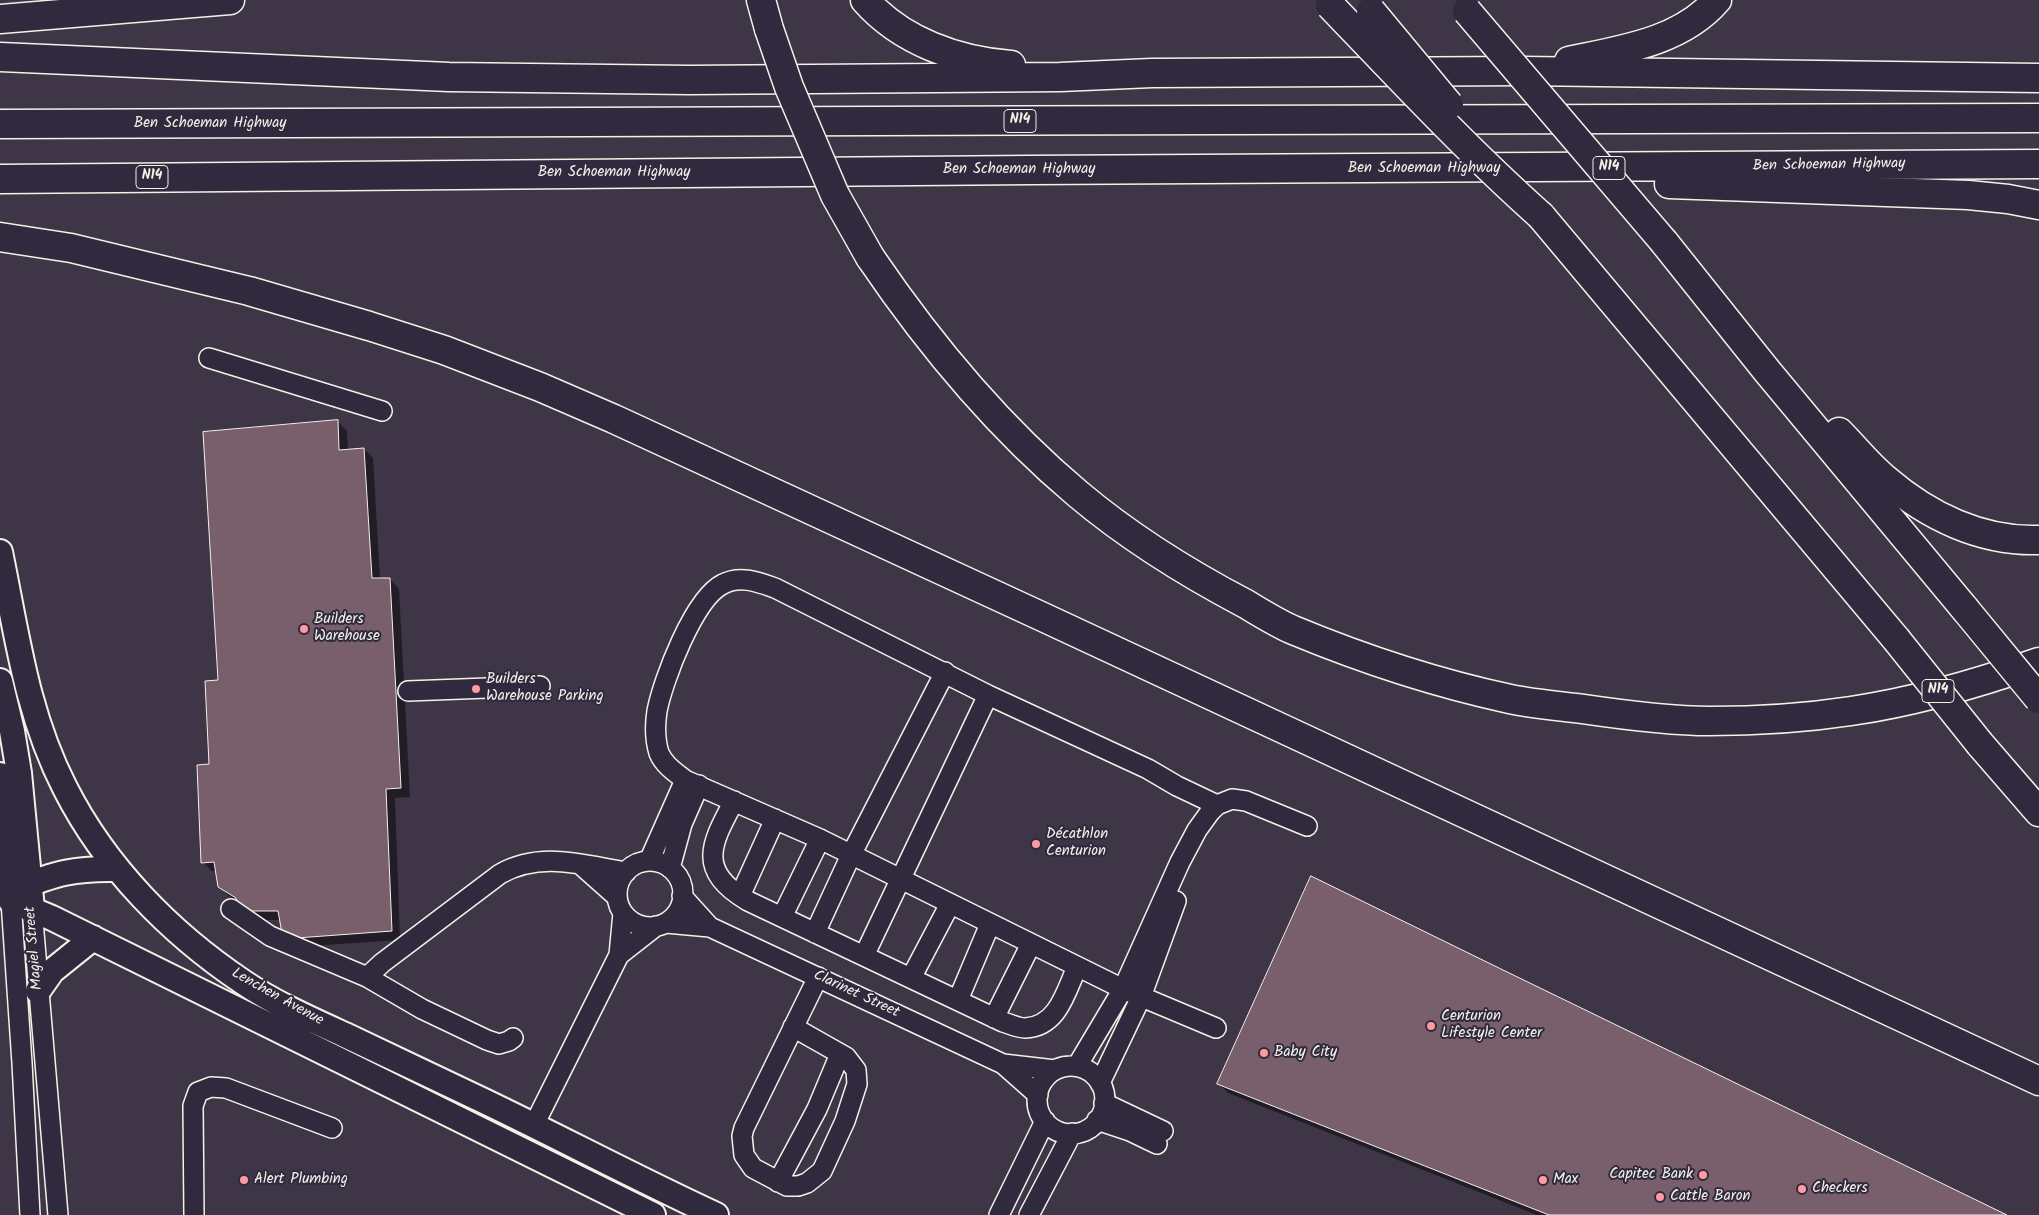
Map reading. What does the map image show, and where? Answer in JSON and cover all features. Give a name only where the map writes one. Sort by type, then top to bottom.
[{"type":"highway","points":[[0,19],[230,0]]},
{"type":"highway","points":[[761,0],[789,87],[835,195],[870,257],[908,312],[949,363],[1013,433],[1078,494],[1152,549],[1222,592],[1290,628],[1430,680],[1513,700],[1611,713],[1708,721],[1780,718],[1853,711],[1990,679],[2039,662]]},
{"type":"highway","points":[[865,0],[891,25],[926,44],[960,56],[1001,64],[1152,73]]},
{"type":"highway","points":[[1524,71],[1625,49],[1661,38],[1688,26],[1718,0]]},
{"type":"highway","points":[[1328,2],[1500,180],[1541,216]]},
{"type":"highway","name":"N14","points":[[1461,4],[1712,299],[1767,371],[2039,699]]},
{"type":"highway","name":"N14","points":[[1367,6],[1896,639],[1980,744],[2039,812]]},
{"type":"highway","points":[[0,57],[449,78],[689,80],[996,78],[1152,73],[1524,71],[2039,78]]},
{"type":"highway","name":"Ben Schoeman Highway","points":[[0,124],[907,122],[1513,118],[2039,118]]},
{"type":"highway","name":"Ben Schoeman Highway","points":[[0,179],[314,174],[1442,169],[2039,164]]},
{"type":"highway","points":[[1442,169],[1572,179],[1709,186],[1958,194],[2008,199],[2039,205]]},
{"type":"highway","points":[[0,237],[71,248],[249,291],[444,350],[540,387],[614,419],[1036,614],[2039,1081]]},
{"type":"highway","points":[[1712,299],[1884,479],[1926,508],[1958,526],[1992,536],[2020,540],[2039,540]]},
{"type":"main road","name":"Lenchen Avenue","points":[[0,552],[29,696],[44,742],[65,789],[118,869],[160,914],[195,947],[244,983],[292,1010],[534,1125],[716,1215]]},
{"type":"main road","name":"Magiel Street","points":[[0,682],[12,731],[19,773],[20,896]]},
{"type":"main road","name":"Magiel Street","points":[[0,775],[20,896]]},
{"type":"main road","points":[[20,896],[74,870],[118,869]]},
{"type":"main road","name":"Lenchen Avenue","points":[[20,896],[93,938],[654,1215]]},
{"type":"main road","points":[[38,991],[52,971],[93,938]]},
{"type":"street","points":[[209,358],[382,410]]},
{"type":"street","points":[[1216,1028],[1123,989],[820,839],[692,782],[667,766],[659,753],[656,735],[657,711],[670,669],[695,612],[717,587],[724,583],[744,579],[775,588],[988,695],[1148,769],[1177,786],[1217,805]]},
{"type":"street","points":[[815,933],[851,855],[945,672]]},
{"type":"street","points":[[408,691],[540,686]]},
{"type":"street","points":[[864,956],[902,880],[988,695]]},
{"type":"street","points":[[649,861],[692,782]]},
{"type":"street","points":[[534,1125],[618,955],[620,905],[617,886],[626,872],[638,862],[660,862],[670,868],[692,782]]},
{"type":"street","points":[[1076,1066],[1123,989],[1180,862],[1197,830],[1210,812],[1217,805],[1232,799],[1246,800],[1307,826]]},
{"type":"street","points":[[734,801],[715,837],[712,850],[714,865],[722,880],[729,890],[815,933],[994,1018],[1024,1028],[1037,1027],[1049,1021],[1057,1012],[1077,967]]},
{"type":"street","points":[[740,896],[775,819]]},
{"type":"street","points":[[1100,1083],[1141,997],[1167,922],[1188,872],[1197,830]]},
{"type":"street","points":[[782,917],[820,839]]},
{"type":"street","points":[[367,977],[409,942],[500,874],[511,868],[547,860],[626,872]]},
{"type":"street","name":"Clarinet Street","points":[[581,865],[635,923],[645,926],[661,924],[710,927],[1003,1064],[1038,1094]]},
{"type":"street","name":"Clarinet Street","points":[[670,868],[677,876],[682,896],[710,927]]},
{"type":"street","name":"Magiel Street","points":[[20,896],[38,991],[58,1215]]},
{"type":"street","name":"Magiel Street","points":[[20,896],[22,1063],[30,1215]]},
{"type":"street","points":[[618,955],[674,916],[680,907],[682,896]]},
{"type":"street","points":[[911,978],[950,904]]},
{"type":"street","points":[[231,909],[270,936],[367,977],[422,1009],[487,1040],[499,1044],[513,1038]]},
{"type":"street","points":[[958,1000],[990,924]]},
{"type":"street","points":[[994,1018],[1031,944]]},
{"type":"street","points":[[793,1027],[846,1057],[856,1070],[857,1084],[845,1121],[822,1171],[814,1179],[798,1186],[787,1186],[753,1168],[747,1162],[744,1155],[742,1136],[754,1104],[818,977]]},
{"type":"street","points":[[778,1182],[817,1109],[840,1054]]},
{"type":"street","name":"Clarinet Street","points":[[1003,1064],[1055,1070]]},
{"type":"street","points":[[1066,1066],[1076,1066],[1087,1070],[1100,1083],[1103,1090],[1101,1111],[1093,1125],[1083,1131],[1072,1133],[1057,1130],[1045,1121],[1040,1113],[1038,1094],[1040,1086],[1046,1076],[1055,1070],[1066,1066]]},
{"type":"street","points":[[194,1215],[192,1106],[198,1092],[211,1087],[226,1088],[332,1128]]},
{"type":"street","points":[[1101,1111],[1130,1131],[1160,1138]]},
{"type":"street","points":[[999,1215],[1045,1121]]},
{"type":"street","points":[[1029,1215],[1072,1133]]},
{"type":"building","name":"Builders Warehouse","points":[[338,420],[339,450],[364,448],[372,578],[390,578],[401,788],[386,789],[392,931],[283,939],[278,911],[239,911],[236,898],[218,887],[214,862],[201,863],[197,765],[209,764],[205,681],[218,680],[203,432]]},
{"type":"building","name":"Centurion Lifestyle Center","points":[[1311,876],[2007,1215],[1549,1215],[1217,1084]]},
{"type":"place","name":"Builders Warehouse","points":[[304,629]]},
{"type":"place","name":"Builders Warehouse Parking","points":[[476,689]]},
{"type":"place","name":"Décathlon Centurion","points":[[1036,844]]},
{"type":"place","name":"Centurion Lifestyle Center","points":[[1431,1026]]},
{"type":"place","name":"Baby City","points":[[1264,1053]]},
{"type":"place","name":"Capitec Bank","points":[[1703,1175]]},
{"type":"place","name":"Alert Plumbing","points":[[244,1180]]},
{"type":"place","name":"Max","points":[[1543,1180]]},
{"type":"place","name":"Checkers","points":[[1802,1189]]},
{"type":"place","name":"Cattle Baron","points":[[1660,1197]]}]
